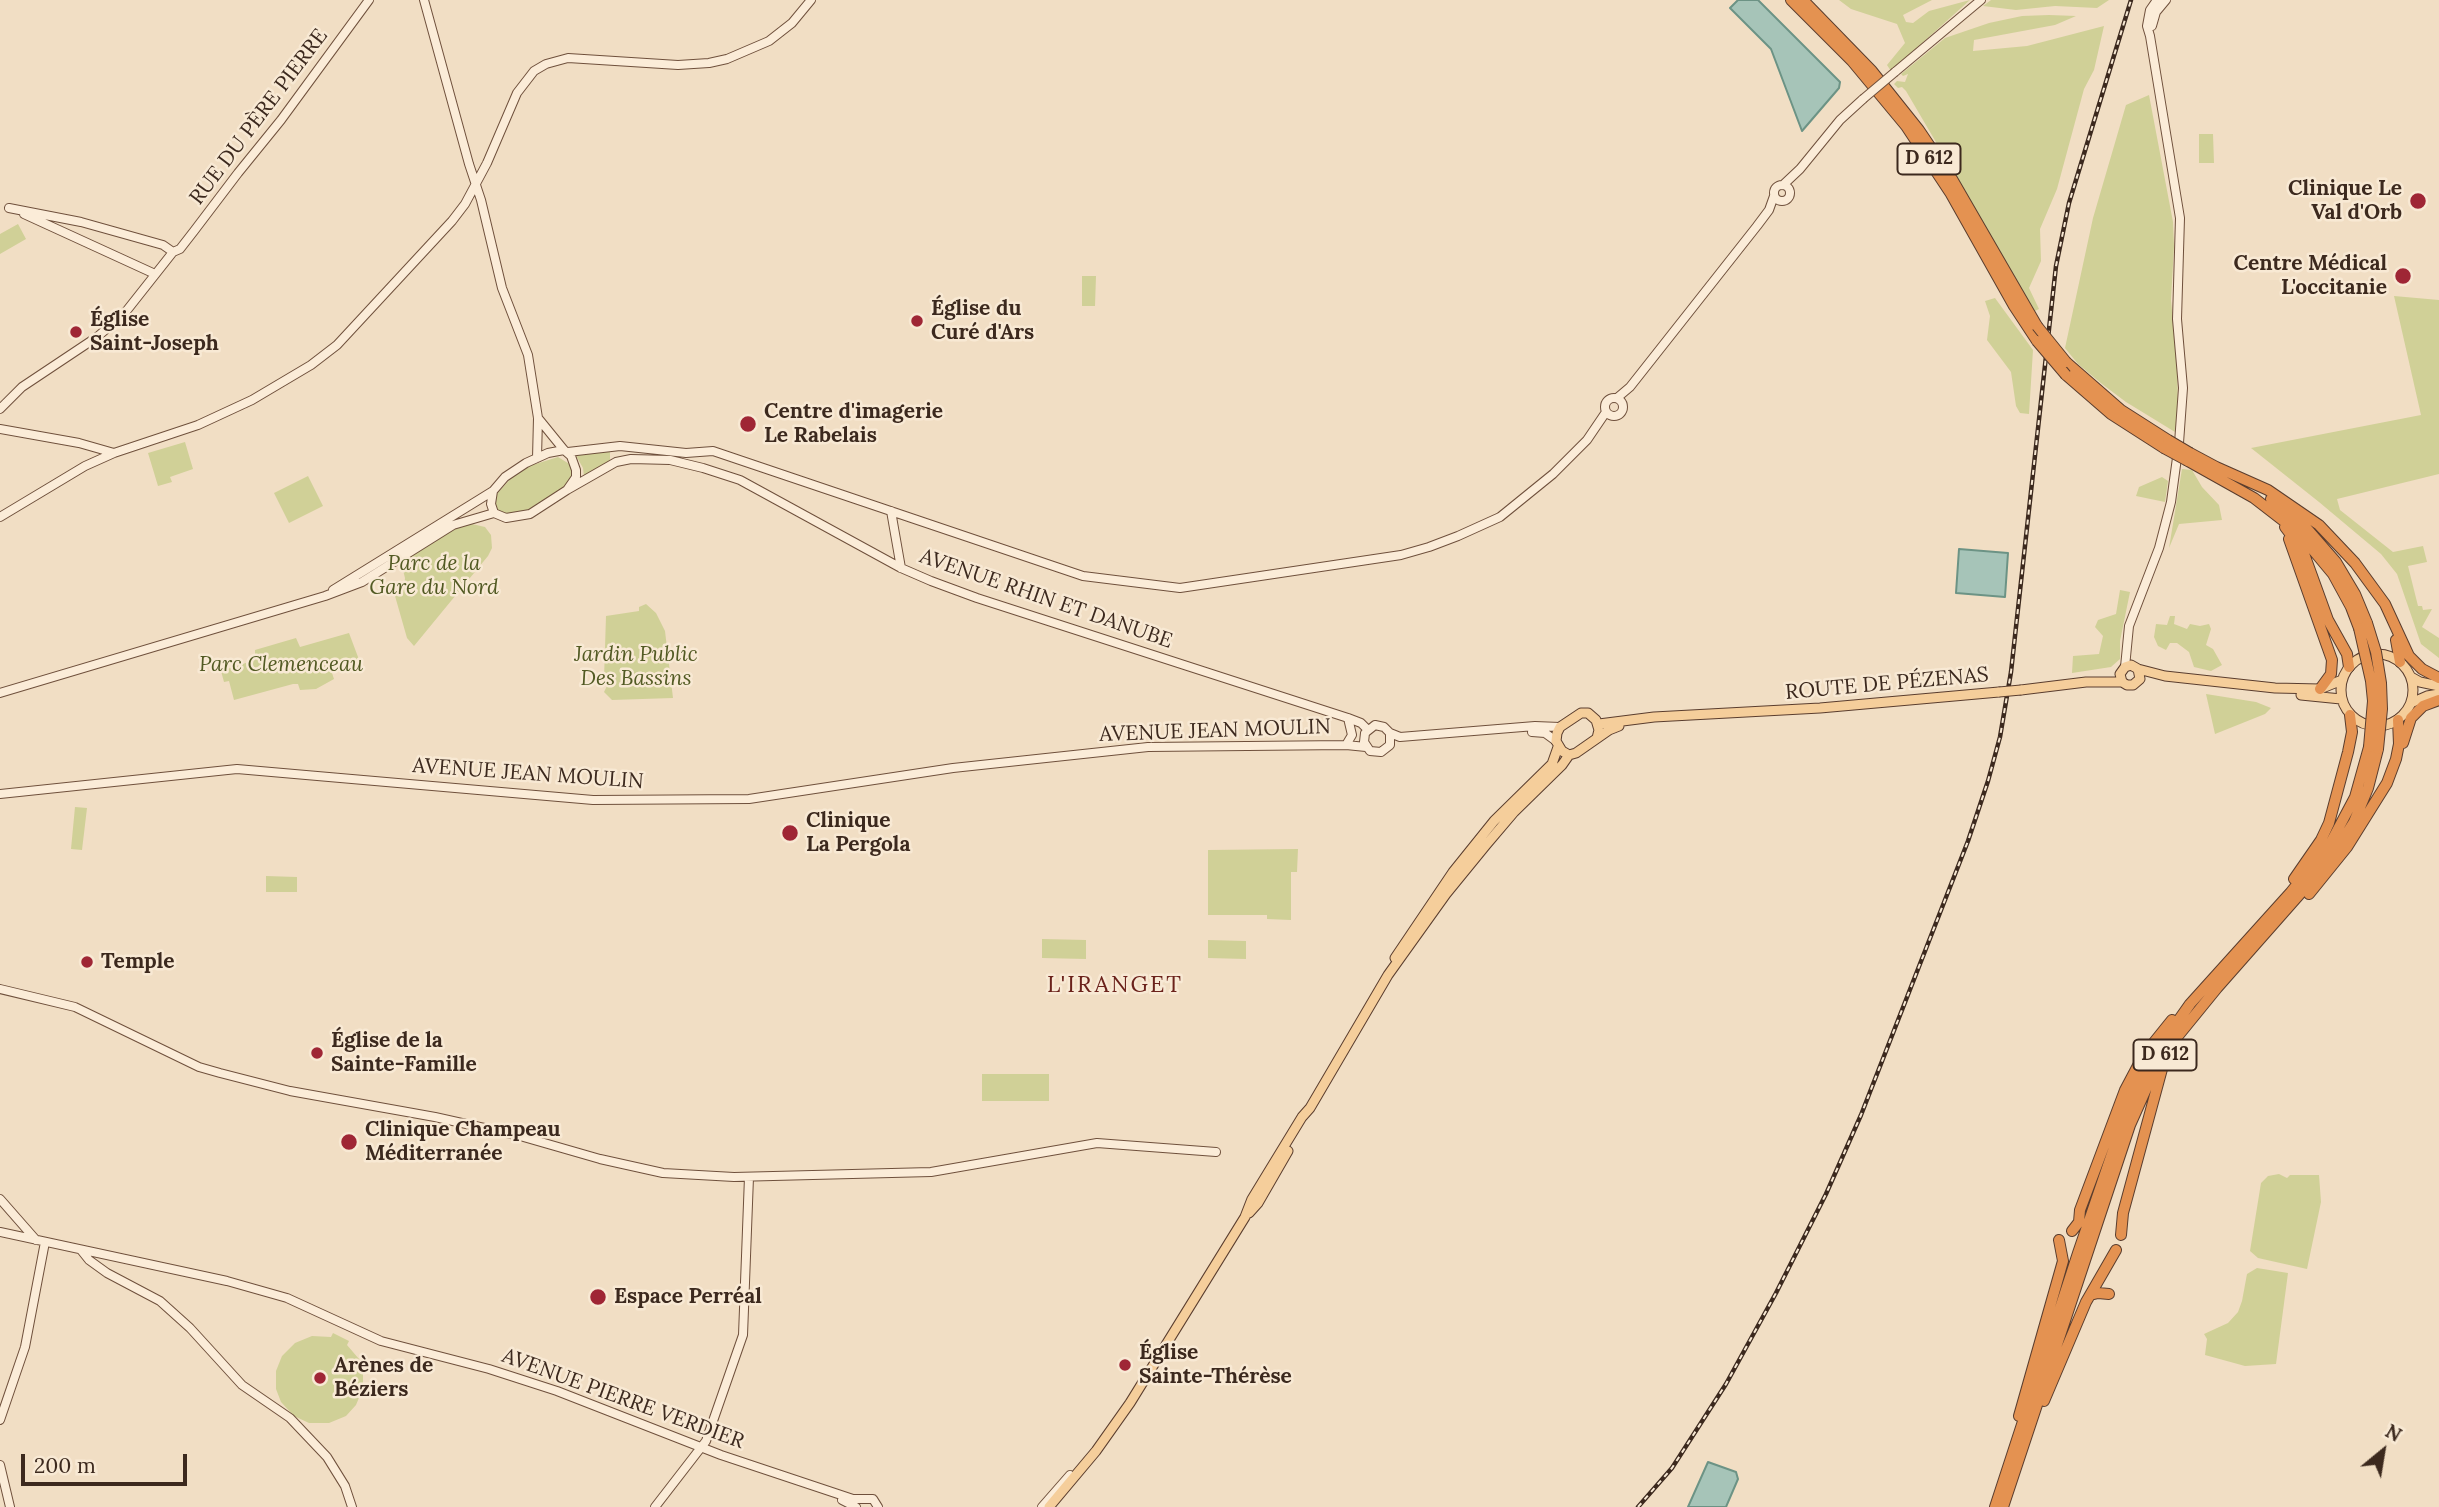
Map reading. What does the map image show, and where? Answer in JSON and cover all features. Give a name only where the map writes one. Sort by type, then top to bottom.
[{"type":"highway","name":"D 612","points":[[1791,0],[1852,61],[1906,126],[1947,187],[2014,306],[2037,341],[2066,375],[2112,414],[2189,457],[2284,520],[2318,554],[2342,589],[2376,652],[2382,709],[2368,788],[2346,836],[2329,861],[2217,988],[2165,1054],[2135,1114],[2092,1224]]},
{"type":"highway","name":"D 612","points":[[1803,0],[1872,71],[1919,130],[1952,179],[2036,326],[2066,362],[2121,411],[2166,444]]},
{"type":"highway","name":"D 612","points":[[2189,457],[2268,490],[2306,515],[2343,549],[2367,579],[2385,604],[2409,656],[2422,669],[2439,678]]},
{"type":"highway","name":"D 612","points":[[2214,466],[2283,507],[2319,541],[2345,576],[2363,626]]},
{"type":"highway","name":"D 612","points":[[2254,498],[2283,526],[2303,551],[2328,620],[2347,654],[2349,667]]},
{"type":"highway","name":"D 612","points":[[2283,526],[2296,554],[2331,653],[2331,674],[2320,689]]},
{"type":"highway","points":[[2367,579],[2390,624],[2400,662]]},
{"type":"highway","name":"D 612","points":[[2270,929],[2284,921],[2328,874],[2397,767],[2411,718],[2423,706],[2439,700]]},
{"type":"highway","name":"D 612","points":[[2259,929],[2270,909],[2307,861],[2329,822],[2352,732],[2350,715]]},
{"type":"highway","name":"D 612","points":[[2389,778],[2399,744],[2398,720]]},
{"type":"highway","name":"D 612","points":[[2001,1506],[2035,1410],[2128,1106],[2145,1071],[2190,1004],[2315,865],[2341,827],[2374,748]]},
{"type":"highway","name":"D 612","points":[[2072,1231],[2079,1222],[2080,1210],[2113,1118],[2137,1065],[2150,1044],[2202,986],[2231,959]]},
{"type":"highway","points":[[2120,1235],[2123,1213],[2146,1136],[2160,1072],[2181,1033]]},
{"type":"highway","name":"D 612","points":[[2001,1506],[2010,1448],[2063,1261],[2059,1240]]},
{"type":"highway","points":[[2001,1506],[2090,1295],[2116,1250]]},
{"type":"highway","name":"D 612","points":[[2006,1475],[2082,1255]]},
{"type":"highway","points":[[2090,1295],[2109,1294]]},
{"type":"main road","points":[[2439,685],[2420,682],[2411,677],[2400,662],[2386,655],[2372,654],[2357,660],[2349,667],[2342,680],[2342,699],[2350,715],[2361,723],[2375,727],[2386,726],[2398,720],[2411,703],[2439,694]]},
{"type":"main road","points":[[2129,668],[2165,676],[2275,688],[2320,689],[2342,680]]},
{"type":"main road","points":[[2129,668],[2141,674],[2139,681],[2165,676]]},
{"type":"main road","points":[[2122,682],[2129,668]]},
{"type":"main road","name":"ROUTE DE PÉZENAS","points":[[2086,682],[2129,668]]},
{"type":"main road","points":[[2411,677],[2411,703]]},
{"type":"main road","name":"ROUTE DE PÉZENAS","points":[[1689,716],[1915,701],[2086,682],[2122,682],[2131,686],[2139,681]]},
{"type":"main road","points":[[2234,684],[2276,694],[2342,699]]},
{"type":"main road","points":[[1388,975],[1389,967],[1415,926],[1464,859],[1494,821],[1552,764],[1560,727],[1581,713],[1593,716],[1599,724],[1597,738]]},
{"type":"main road","points":[[1052,1507],[1118,1420],[1245,1217],[1252,1199],[1310,1108],[1388,975],[1446,894],[1514,812],[1569,755],[1609,730],[1626,724],[1689,716]]},
{"type":"main road","points":[[1599,724],[1689,716]]},
{"type":"main road","points":[[1557,744],[1569,755]]},
{"type":"main road","points":[[1486,845],[1494,829],[1494,821]]},
{"type":"main road","points":[[1446,894],[1446,887],[1464,859]]},
{"type":"main road","points":[[1245,1217],[1258,1203],[1307,1119],[1310,1108]]},
{"type":"street","name":"RUE DU PÈRE PIERRE","points":[[0,409],[22,387],[115,322],[173,252],[180,249],[281,120],[369,0]]},
{"type":"street","points":[[424,0],[469,164],[480,194],[502,288],[528,355],[538,418],[537,458]]},
{"type":"street","points":[[0,517],[114,453],[207,421],[259,396],[311,365],[345,337],[452,221],[468,200],[517,93],[524,81],[546,64],[568,58],[678,65],[709,63],[730,58],[769,41],[792,23],[811,0]]},
{"type":"street","points":[[1769,210],[1774,190],[1786,188],[1840,120],[1981,0]]},
{"type":"street","points":[[2129,668],[2128,643],[2133,614],[2159,548],[2167,518],[2179,443],[2183,388],[2177,318],[2180,218],[2147,26],[2157,0]]},
{"type":"street","points":[[2150,36],[2156,12],[2166,0]]},
{"type":"street","points":[[469,164],[486,163]]},
{"type":"street","points":[[0,692],[321,597],[493,491],[505,477],[537,458],[566,451],[620,446],[686,453],[713,451],[1083,576],[1162,586],[1180,588],[1222,583],[1401,555],[1429,547],[1500,517],[1559,468],[1610,414],[1622,413],[1620,401],[1630,387],[1769,210],[1788,198],[1786,188]]},
{"type":"street","points":[[468,200],[480,194]]},
{"type":"street","points":[[1774,196],[1782,201]]},
{"type":"street","points":[[468,200],[484,212]]},
{"type":"street","points":[[4,206],[74,220],[163,245],[173,252]]},
{"type":"street","points":[[4,206],[155,274]]},
{"type":"street","points":[[1610,414],[1607,401],[1620,401]]},
{"type":"street","points":[[538,418],[575,463],[573,482],[567,490]]},
{"type":"street","points":[[0,429],[99,447],[114,453]]},
{"type":"street","points":[[97,461],[100,455],[99,447]]},
{"type":"street","name":"AVENUE RHIN ET DANUBE","points":[[321,597],[362,582],[453,525],[494,513],[506,518],[530,514],[616,462],[631,458],[658,459],[688,464],[740,480],[901,568],[977,598],[1348,718],[1361,723],[1365,733]]},
{"type":"street","points":[[493,491],[491,504],[494,513]]},
{"type":"street","points":[[891,511],[901,568]]},
{"type":"street","points":[[885,559],[894,553],[900,523],[911,518]]},
{"type":"street","points":[[1346,745],[1352,735],[1348,718]]},
{"type":"street","points":[[1557,744],[1539,731],[1445,737],[1390,745],[1381,752],[1375,752],[1366,747],[1365,733],[1379,725],[1400,737],[1535,726],[1560,727]]},
{"type":"street","name":"AVENUE JEAN MOULIN","points":[[1346,745],[1365,733]]},
{"type":"street","points":[[1390,733],[1390,745]]},
{"type":"street","name":"AVENUE JEAN MOULIN","points":[[0,794],[243,769],[593,800],[749,799],[953,768],[1148,747],[1366,747]]},
{"type":"street","points":[[0,989],[75,1007],[199,1067],[220,1073],[290,1091],[435,1117],[663,1173],[749,1177],[931,1172],[1097,1143],[1216,1152]]},
{"type":"street","points":[[655,1507],[706,1441],[743,1335],[749,1177]]},
{"type":"street","points":[[0,1199],[40,1241],[25,1347],[0,1420]]},
{"type":"street","name":"AVENUE PIERRE VERDIER","points":[[0,1232],[227,1281],[287,1298],[371,1337],[565,1393],[702,1448],[853,1499],[860,1505],[873,1499],[878,1507]]},
{"type":"street","points":[[81,1250],[107,1273],[160,1301],[190,1328],[242,1385],[290,1418],[322,1450],[345,1486],[352,1507]]},
{"type":"street","points":[[1042,1507],[1118,1420]]},
{"type":"street","points":[[0,1465],[10,1507]]},
{"type":"green space","points":[[1839,0],[1932,0],[1903,15],[1906,22],[1913,23],[1929,11],[1970,0],[1891,71],[1887,65],[1905,43],[1897,24],[1851,9]]},
{"type":"green space","points":[[1991,0],[2109,0],[2097,8],[2055,6],[2016,10],[1983,6]]},
{"type":"green space","points":[[2022,16],[2076,16],[2055,25],[1974,40],[1973,51],[2027,46],[2104,26],[2094,70],[2084,89],[2057,189],[2040,229],[2041,261],[2029,288],[2039,309],[2035,311],[1906,91],[1894,84],[1897,81],[1905,82],[1908,74],[1901,74],[1945,38],[1989,23]]},
{"type":"green space","points":[[2149,95],[2173,222],[2171,300],[2178,408],[2175,432],[2102,384],[2078,364],[2065,348],[2093,218],[2126,105]]},
{"type":"green space","points":[[2199,134],[2213,134],[2214,163],[2199,163]]},
{"type":"green space","points":[[18,224],[26,239],[0,254],[0,234]]},
{"type":"green space","points":[[1082,276],[1096,276],[1095,306],[1082,306]]},
{"type":"green space","points":[[2394,296],[2439,300],[2439,474],[2337,499],[2340,510],[2393,552],[2423,546],[2427,562],[2408,566],[2418,606],[2422,606],[2423,610],[2432,609],[2422,627],[2439,638],[2439,658],[2421,644],[2397,574],[2381,554],[2251,448],[2421,415]]},
{"type":"green space","points":[[1995,298],[2033,350],[2029,414],[2020,413],[2016,406],[2011,372],[1987,340],[1990,316],[1985,301]]},
{"type":"green space","points":[[185,442],[193,469],[170,477],[172,482],[158,486],[148,453]]},
{"type":"green space","points":[[610,449],[610,461],[584,477],[583,468],[574,452]]},
{"type":"green space","points":[[558,457],[571,465],[573,474],[571,481],[563,488],[538,506],[519,513],[505,516],[494,509],[496,495],[513,476],[526,467]]},
{"type":"green space","points":[[2182,469],[2192,470],[2202,487],[2219,505],[2222,520],[2179,524],[2169,548]]},
{"type":"green space","points":[[308,476],[323,506],[289,523],[274,493]]},
{"type":"green space","points":[[2162,477],[2168,481],[2165,502],[2136,496],[2139,487]]},
{"type":"green space","name":"Parc de la Gare du Nord","points":[[472,524],[485,527],[491,535],[492,548],[414,646],[407,638],[395,596],[404,589],[405,578],[401,562],[454,529]]},
{"type":"green space","points":[[2120,590],[2130,592],[2120,641],[2120,659],[2111,667],[2072,673],[2073,656],[2099,654],[2103,636],[2095,627],[2098,620],[2116,614]]},
{"type":"green space","name":"Jardin Public Des Bassins","points":[[646,604],[656,613],[665,631],[673,698],[612,700],[604,692],[608,684],[604,679],[606,616],[639,611],[639,607]]},
{"type":"green space","points":[[2170,616],[2175,616],[2174,624],[2187,629],[2190,624],[2209,624],[2211,629],[2206,645],[2213,649],[2222,665],[2211,671],[2194,667],[2189,652],[2177,643],[2170,643],[2166,650],[2158,646],[2154,637],[2156,624],[2167,625]]},
{"type":"green space","name":"Parc Clemenceau","points":[[349,633],[361,665],[332,673],[334,679],[316,689],[300,690],[298,684],[293,684],[234,700],[229,681],[224,682],[221,671],[255,660],[255,650],[296,638],[300,647]]},
{"type":"green space","points":[[2206,694],[2256,702],[2271,708],[2265,714],[2215,734]]},
{"type":"green space","points":[[75,807],[87,808],[82,850],[71,849]]},
{"type":"green space","points":[[1298,849],[1297,872],[1291,872],[1291,920],[1267,919],[1267,915],[1208,915],[1208,850]]},
{"type":"green space","points":[[266,876],[297,877],[297,892],[266,892]]},
{"type":"green space","points":[[1042,939],[1086,940],[1086,959],[1042,958]]},
{"type":"green space","points":[[1208,940],[1246,941],[1246,959],[1208,958]]},
{"type":"green space","points":[[982,1074],[1049,1074],[1049,1101],[982,1101]]},
{"type":"green space","points":[[2279,1174],[2287,1178],[2290,1175],[2319,1175],[2321,1202],[2307,1269],[2258,1258],[2250,1251],[2261,1183],[2268,1176]]},
{"type":"green space","points":[[2257,1268],[2288,1273],[2276,1364],[2245,1366],[2205,1355],[2207,1339],[2204,1334],[2228,1323],[2238,1312],[2247,1274]]},
{"type":"green space","name":"Arènes de Béziers","points":[[333,1333],[349,1341],[347,1345],[359,1359],[363,1368],[363,1388],[356,1405],[346,1416],[329,1423],[309,1423],[294,1416],[281,1402],[276,1389],[276,1371],[282,1356],[295,1343],[312,1336],[331,1337]]},
{"type":"shaded area","points":[[1738,0],[1758,0],[1840,82],[1839,88],[1802,131],[1771,49],[1730,8]]},
{"type":"shaded area","points":[[1959,549],[2008,553],[2005,597],[1956,593]]},
{"type":"shaded area","points":[[1708,1462],[1736,1472],[1738,1479],[1726,1507],[1688,1507]]},
{"type":"railway","points":[[1638,1507],[1672,1468],[1726,1384],[1826,1194],[1861,1115],[1968,841],[1988,781],[2000,737],[2011,672],[2056,266],[2069,203],[2131,0]]},
{"type":"place","name":"Clinique Le Val d'Orb","points":[[2418,201]]},
{"type":"place","name":"Centre Médical L'occitanie","points":[[2403,276]]},
{"type":"place","name":"Église du Curé d'Ars","points":[[917,321]]},
{"type":"place","name":"Église Saint-Joseph","points":[[76,332]]},
{"type":"place","name":"Centre d'imagerie Le Rabelais","points":[[748,424]]},
{"type":"place","name":"Clinique La Pergola","points":[[790,833]]},
{"type":"place","name":"Temple","points":[[87,962]]},
{"type":"place","name":"Église de la Sainte-Famille","points":[[317,1053]]},
{"type":"place","name":"Clinique Champeau Méditerranée","points":[[349,1142]]},
{"type":"place","name":"Espace Perréal","points":[[598,1297]]},
{"type":"place","name":"Église Sainte-Thérèse","points":[[1125,1365]]},
{"type":"place","name":"Arènes de Béziers","points":[[320,1378]]},
{"type":"district","name":"L'IRANGET","points":[[1115,985]]}]
